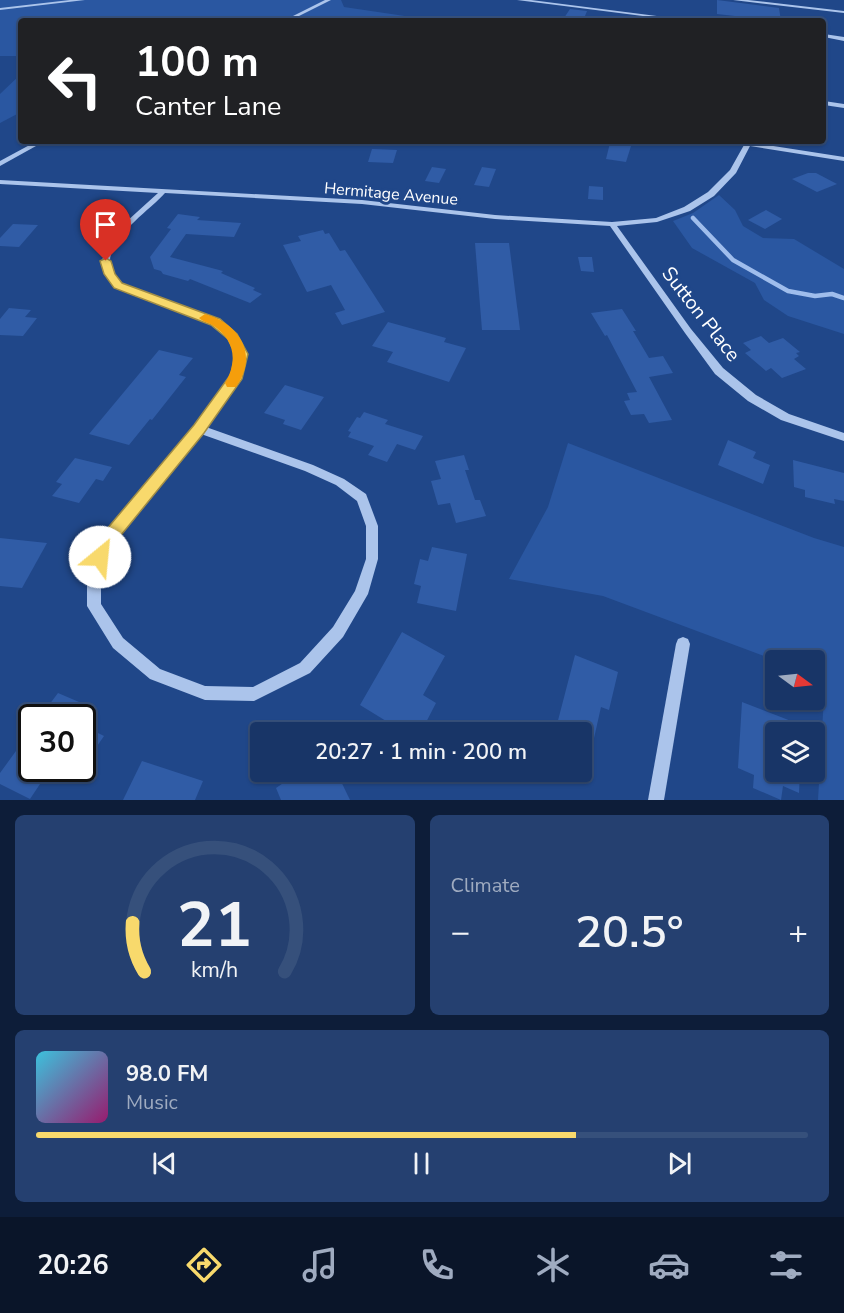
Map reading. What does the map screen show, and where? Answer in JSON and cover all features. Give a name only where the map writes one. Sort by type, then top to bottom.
[{"type":"street","points":[[0,9],[83,0]]},
{"type":"street","points":[[291,18],[329,0]]},
{"type":"street","points":[[519,0],[669,18]]},
{"type":"street","points":[[735,0],[844,12]]},
{"type":"street","points":[[826,36],[844,39]]},
{"type":"street","points":[[826,103],[844,106]]},
{"type":"street","points":[[0,164],[37,144]]},
{"type":"street","points":[[748,144],[844,159]]},
{"type":"street","name":"Hermitage Avenue","points":[[0,182],[362,202],[495,217],[612,224],[657,220],[687,209],[711,195],[733,171],[748,144]]},
{"type":"street","points":[[162,192],[108,247],[106,261],[110,274],[118,285],[216,322],[233,337],[241,354],[238,375],[199,429],[106,541],[94,574],[94,606],[118,643],[154,674],[205,693],[254,694],[305,668],[338,632],[361,594],[372,559],[372,526],[362,498],[340,482],[309,468],[199,429]]},
{"type":"street","name":"Sutton Place","points":[[612,224],[719,371],[752,398],[784,417],[844,437]]},
{"type":"street","points":[[656,800],[683,644]]},
{"type":"shaded area","points":[[0,0],[341,0],[344,7],[418,18],[18,18],[18,56],[0,56]]},
{"type":"shaded area","points":[[18,77],[18,114],[0,123],[0,94]]},
{"type":"shaded area","points":[[719,195],[735,210],[743,226],[763,238],[794,239],[844,269],[844,334],[788,316],[764,300],[755,283],[692,248],[673,221],[693,213]]},
{"type":"shaded area","points":[[568,443],[814,538],[844,547],[844,800],[818,800],[819,782],[825,782],[825,722],[823,722],[825,710],[825,650],[765,650],[765,656],[603,596],[509,579],[548,507]]},
{"type":"building","points":[[717,0],[779,8],[781,18],[754,18],[717,14]]},
{"type":"building","points":[[570,9],[587,11],[584,18],[564,18]]},
{"type":"building","points":[[610,144],[631,146],[626,162],[606,159]]},
{"type":"building","points":[[372,149],[397,150],[393,163],[368,162]]},
{"type":"building","points":[[432,167],[446,169],[439,183],[425,181]]},
{"type":"building","points":[[482,167],[496,169],[489,187],[474,185]]},
{"type":"building","points":[[808,173],[816,173],[837,184],[817,192],[792,179]]},
{"type":"building","points":[[589,186],[603,187],[603,200],[588,199]]},
{"type":"building","points":[[766,210],[782,219],[765,229],[748,220]]},
{"type":"building","points":[[178,214],[200,217],[197,220],[241,223],[234,237],[186,234],[170,257],[223,271],[221,273],[255,288],[253,290],[262,294],[250,303],[190,279],[188,281],[154,269],[150,257],[171,229],[167,228]]},
{"type":"building","points":[[13,224],[38,225],[19,247],[0,246],[0,238]]},
{"type":"building","points":[[323,230],[325,234],[329,233],[340,251],[345,250],[385,312],[342,325],[335,313],[345,310],[331,285],[307,292],[283,245],[301,241],[298,236]]},
{"type":"building","points":[[475,243],[509,243],[520,330],[482,330]]},
{"type":"building","points":[[578,257],[592,257],[594,272],[581,271]]},
{"type":"building","points":[[9,308],[31,310],[25,317],[37,318],[23,336],[0,335],[0,319]]},
{"type":"building","points":[[622,309],[649,358],[663,356],[673,373],[649,377],[672,420],[649,423],[644,414],[631,415],[624,401],[630,400],[627,393],[637,392],[607,335],[605,336],[591,313]]},
{"type":"building","points":[[388,322],[446,338],[444,342],[466,348],[449,382],[387,362],[393,352],[372,346]]},
{"type":"building","points":[[761,336],[769,343],[783,338],[800,352],[796,353],[799,356],[794,359],[806,369],[782,378],[771,368],[766,371],[745,353],[751,350],[743,343]]},
{"type":"building","points":[[159,350],[193,358],[179,375],[186,377],[152,420],[150,419],[129,445],[89,434]]},
{"type":"building","points":[[285,385],[324,397],[301,430],[283,424],[285,420],[264,413]]},
{"type":"building","points":[[364,412],[388,420],[385,424],[423,436],[415,450],[397,444],[387,462],[368,455],[374,446],[348,437],[351,432],[348,431],[357,417],[360,418]]},
{"type":"building","points":[[728,440],[756,452],[753,458],[770,465],[763,484],[718,465]]},
{"type":"building","points":[[464,455],[469,470],[465,470],[475,500],[480,500],[486,516],[456,523],[450,503],[438,505],[431,481],[441,479],[435,461]]},
{"type":"building","points":[[75,458],[112,467],[103,481],[96,479],[79,503],[52,496],[62,484],[56,482]]},
{"type":"building","points":[[793,460],[844,473],[844,501],[834,499],[835,504],[805,497],[805,490],[794,487]]},
{"type":"building","points":[[0,538],[47,543],[22,588],[0,586]]},
{"type":"building","points":[[432,547],[467,554],[456,611],[417,603],[421,586],[414,584],[420,559],[428,561]]},
{"type":"building","points":[[402,632],[445,656],[423,695],[436,703],[426,722],[388,722],[360,705]]},
{"type":"building","points":[[575,655],[618,672],[609,710],[601,707],[592,747],[592,722],[558,722]]},
{"type":"building","points":[[58,693],[84,704],[50,704]]},
{"type":"building","points":[[742,702],[794,722],[765,722],[765,782],[800,782],[799,793],[783,786],[781,800],[753,788],[754,775],[738,768]]},
{"type":"building","points":[[96,732],[104,736],[96,748]]},
{"type":"building","points":[[18,748],[18,782],[41,782],[30,799],[0,784],[0,773]]},
{"type":"building","points":[[142,761],[203,781],[195,800],[123,800]]},
{"type":"building","points":[[285,782],[341,782],[350,800],[281,800],[276,788]]},
{"type":"waterway","points":[[693,218],[733,260],[788,291],[815,296],[832,294],[844,298]]},
{"type":"slow traffic","points":[[205,318],[216,322],[233,337],[241,354],[238,375],[232,383]]},
{"type":"route","points":[[100,557],[106,541],[199,429],[238,375],[241,354],[233,337],[216,322],[134,293],[118,285],[110,274],[106,261]]}]
